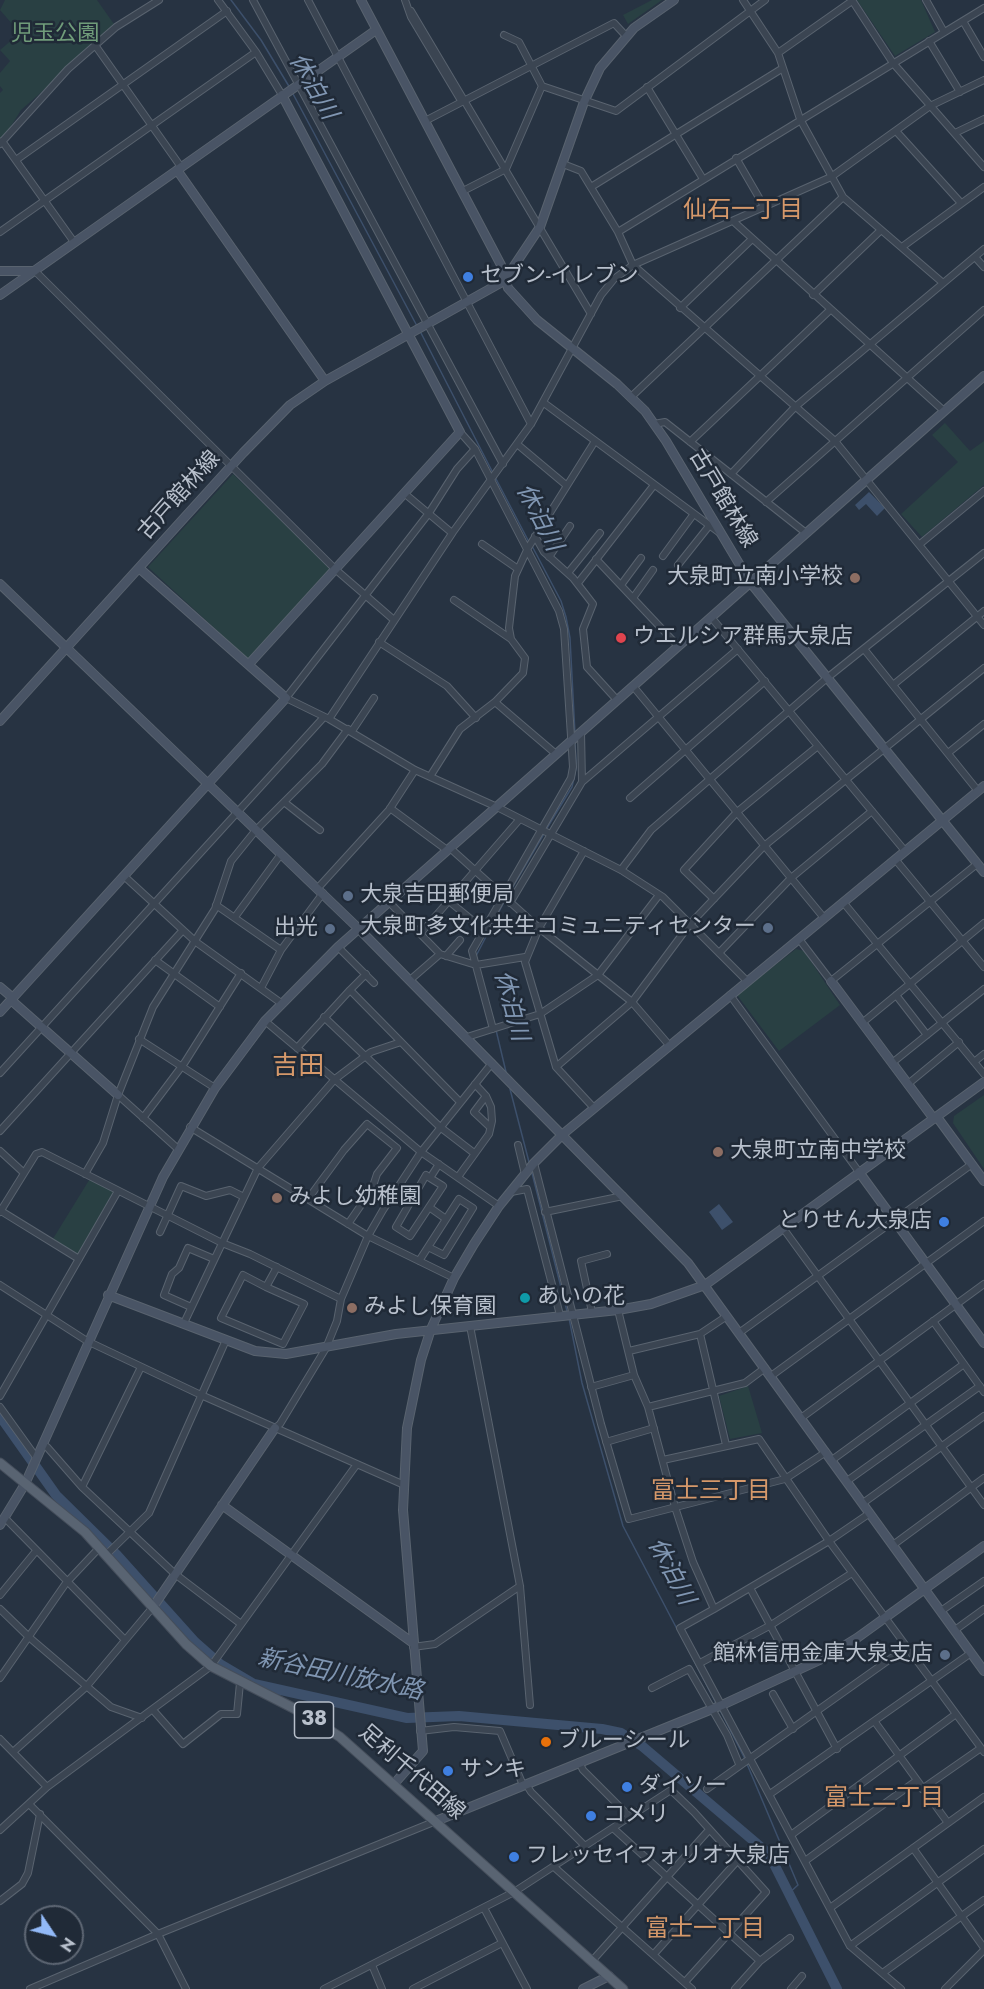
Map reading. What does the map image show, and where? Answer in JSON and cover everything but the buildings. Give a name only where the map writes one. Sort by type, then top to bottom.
[{"type":"main road","name":"足利千代田線","points":[[0,1463],[106,1551],[186,1644],[210,1666],[303,1713],[330,1731],[394,1784],[623,1989]]},
{"type":"street","points":[[74,242],[16,160],[1,143],[44,92],[95,45],[116,27],[159,0]]},
{"type":"street","points":[[218,0],[284,94],[460,432],[475,449],[560,611],[582,782]]},
{"type":"street","points":[[253,0],[503,464]]},
{"type":"street","points":[[308,0],[531,424]]},
{"type":"street","name":"古戸館林線","points":[[361,0],[501,265],[504,281],[530,315],[631,397],[654,424],[750,582],[984,376]]},
{"type":"street","points":[[405,0],[416,15],[591,314]]},
{"type":"street","points":[[427,325],[504,281],[540,227],[584,102],[600,68],[626,36],[674,0]]},
{"type":"street","points":[[743,0],[778,53],[800,119],[843,197],[943,283]]},
{"type":"street","points":[[504,35],[519,42],[542,86],[616,111],[765,0]]},
{"type":"street","points":[[778,53],[852,0],[893,63],[984,167]]},
{"type":"street","points":[[926,0],[944,32]]},
{"type":"street","points":[[618,232],[984,8]]},
{"type":"street","points":[[16,160],[227,11]]},
{"type":"street","points":[[963,21],[983,52]]},
{"type":"street","points":[[425,121],[614,22],[626,36]]},
{"type":"street","points":[[0,295],[376,30]]},
{"type":"street","points":[[929,41],[960,92]]},
{"type":"street","points":[[95,45],[325,381]]},
{"type":"street","points":[[0,232],[256,52]]},
{"type":"street","points":[[591,187],[783,68]]},
{"type":"street","points":[[0,1073],[237,811],[327,718],[452,533],[498,473],[531,424],[591,314],[614,279],[633,265],[831,177],[930,106],[984,80]]},
{"type":"street","points":[[462,190],[506,170],[542,86]]},
{"type":"street","points":[[647,87],[703,179]]},
{"type":"street","points":[[955,133],[984,119]]},
{"type":"street","points":[[896,131],[960,203]]},
{"type":"street","points":[[736,159],[765,208]]},
{"type":"street","points":[[563,164],[579,169],[618,232],[633,265],[835,441],[984,625]]},
{"type":"street","points":[[902,247],[984,187]]},
{"type":"street","points":[[631,397],[843,197]]},
{"type":"street","points":[[733,221],[944,411]]},
{"type":"street","points":[[813,295],[881,230]]},
{"type":"street","points":[[680,308],[752,240]]},
{"type":"street","points":[[731,474],[795,407],[984,249]]},
{"type":"street","points":[[975,257],[984,267]]},
{"type":"street","points":[[0,272],[35,271],[334,569],[394,620]]},
{"type":"street","points":[[690,442],[830,310]]},
{"type":"street","points":[[766,502],[984,310]]},
{"type":"street","name":"古戸館林線","points":[[0,721],[230,467],[290,405],[325,381],[427,325]]},
{"type":"street","points":[[544,403],[723,535]]},
{"type":"street","points":[[654,424],[665,422],[806,533]]},
{"type":"street","points":[[249,664],[460,432]]},
{"type":"street","points":[[511,639],[511,600],[519,569],[528,548],[595,441]]},
{"type":"street","points":[[517,444],[566,485]]},
{"type":"street","points":[[0,1012],[286,698],[429,513],[457,469],[475,449]]},
{"type":"street","points":[[578,583],[654,485]]},
{"type":"street","points":[[920,544],[984,491]]},
{"type":"street","points":[[404,493],[452,533]]},
{"type":"street","points":[[663,556],[693,515]]},
{"type":"street","points":[[549,557],[570,526]]},
{"type":"street","points":[[678,565],[709,526]]},
{"type":"street","points":[[568,573],[600,533]]},
{"type":"street","points":[[534,538],[549,557],[578,583],[593,604],[583,629],[587,667],[617,700]]},
{"type":"street","points":[[482,544],[519,569]]},
{"type":"street","points":[[621,870],[651,830],[826,678],[984,553]]},
{"type":"street","points":[[621,585],[641,558]]},
{"type":"street","points":[[596,559],[678,646]]},
{"type":"street","points":[[140,568],[286,698],[350,730],[415,770],[431,775],[621,870],[659,895],[747,981]]},
{"type":"street","points":[[633,598],[653,570]]},
{"type":"street","points":[[125,1640],[3,1521],[25,1484],[148,1206],[190,1127],[215,1088],[265,1021],[338,946],[750,582],[984,872]]},
{"type":"street","points":[[0,584],[359,928],[688,1263],[984,1671]]},
{"type":"street","points":[[431,775],[460,729],[495,702],[523,673],[525,666],[525,658],[511,639],[454,600]]},
{"type":"street","points":[[892,685],[984,611]]},
{"type":"street","points":[[711,617],[905,851]]},
{"type":"street","points":[[379,642],[447,686],[476,718]]},
{"type":"street","points":[[496,1028],[472,951],[503,896],[545,832],[582,782],[738,649]]},
{"type":"street","points":[[394,1784],[421,1755],[402,1484],[412,1397],[431,1329],[454,1278],[499,1206],[563,1134],[981,789],[920,720],[864,649]]},
{"type":"street","points":[[556,1067],[632,1002],[690,924],[764,846],[984,668]]},
{"type":"street","points":[[630,798],[765,681]]},
{"type":"street","points":[[633,686],[824,918]]},
{"type":"street","points":[[86,1174],[103,1143],[118,1095],[153,1006],[196,942],[216,905],[231,861],[256,830],[322,764],[374,698]]},
{"type":"street","points":[[495,702],[556,754]]},
{"type":"street","points":[[948,753],[984,724]]},
{"type":"street","points":[[510,902],[571,778],[576,736]]},
{"type":"street","points":[[714,898],[684,870],[737,812],[818,746]]},
{"type":"street","points":[[261,988],[281,950],[320,891],[390,808],[415,770]]},
{"type":"street","points":[[284,802],[320,830]]},
{"type":"street","points":[[390,808],[449,849],[539,928],[632,1002],[669,1045]]},
{"type":"street","points":[[719,952],[791,878],[872,811]]},
{"type":"street","points":[[420,934],[519,820]]},
{"type":"street","points":[[584,851],[539,928],[525,957],[556,1067],[593,1107]]},
{"type":"street","points":[[235,917],[281,854]]},
{"type":"street","points":[[896,859],[984,967]]},
{"type":"street","points":[[831,981],[879,945],[977,864]]},
{"type":"street","points":[[124,876],[196,942],[281,1003]]},
{"type":"street","points":[[467,1037],[540,1014],[598,975],[659,895]]},
{"type":"street","points":[[389,902],[443,955],[477,965],[525,957]]},
{"type":"street","points":[[450,902],[483,929]]},
{"type":"street","points":[[843,902],[984,1074]]},
{"type":"street","points":[[216,905],[281,950]]},
{"type":"street","points":[[862,1023],[984,923]]},
{"type":"street","points":[[0,1131],[183,930]]},
{"type":"street","points":[[799,939],[984,1181]]},
{"type":"street","points":[[411,980],[460,940]]},
{"type":"street","points":[[338,946],[374,983]]},
{"type":"street","points":[[155,960],[220,1007]]},
{"type":"street","points":[[143,1118],[182,1066],[241,973]]},
{"type":"street","points":[[297,1048],[366,974]]},
{"type":"street","points":[[0,987],[178,1149]]},
{"type":"street","points":[[892,1063],[984,989]]},
{"type":"street","points":[[350,990],[460,1102]]},
{"type":"street","points":[[730,995],[984,1343]]},
{"type":"street","points":[[896,995],[927,1035]]},
{"type":"street","points":[[324,1017],[440,1127],[474,1153]]},
{"type":"street","points":[[265,1021],[421,1152],[499,1206]]},
{"type":"street","points":[[139,1039],[215,1088]]},
{"type":"street","points":[[184,1323],[258,1168],[335,1079],[366,1056],[401,1042]]},
{"type":"street","points":[[908,1084],[959,1042]]},
{"type":"street","points":[[974,1062],[984,1054]]},
{"type":"street","points":[[13,1752],[86,1687],[154,1605],[222,1504],[280,1424],[326,1348],[337,1321],[341,1299],[368,1236],[421,1152],[492,1063]]},
{"type":"street","points":[[108,1295],[226,1340],[270,1354],[326,1348],[431,1329],[618,1310],[670,1300],[705,1285],[984,1082]]},
{"type":"street","points":[[458,1177],[490,1127],[491,1107],[486,1096],[475,1084]]},
{"type":"street","points":[[486,1096],[474,1112],[490,1127]]},
{"type":"street","points":[[308,1199],[367,1124],[397,1148],[376,1174],[372,1189],[348,1224]]},
{"type":"street","points":[[190,1127],[368,1236],[454,1278]]},
{"type":"street","points":[[518,1145],[530,1169],[558,1254],[565,1314]]},
{"type":"street","points":[[0,1151],[24,1173]]},
{"type":"street","points":[[79,1259],[0,1212],[39,1152],[341,1299]]},
{"type":"street","points":[[430,1178],[439,1164]]},
{"type":"street","points":[[740,1333],[972,1164]]},
{"type":"street","points":[[426,1175],[430,1178],[443,1186],[410,1236],[396,1227],[426,1175]]},
{"type":"street","points":[[160,1232],[181,1186],[206,1196],[230,1190],[244,1197]]},
{"type":"street","points":[[511,1192],[527,1189],[565,1314],[591,1386],[629,1519],[785,1479],[826,1452]]},
{"type":"street","points":[[0,1396],[118,1191]]},
{"type":"street","points":[[545,1212],[624,1196]]},
{"type":"street","points":[[419,1261],[428,1247],[446,1219],[459,1199],[473,1208],[444,1255],[428,1247]]},
{"type":"street","points":[[429,1208],[446,1219]]},
{"type":"street","points":[[648,1407],[745,1383],[768,1372],[848,1319],[984,1221]]},
{"type":"street","points":[[783,1228],[984,1505]]},
{"type":"street","points":[[191,1307],[164,1295],[171,1274],[179,1268],[188,1248],[214,1259]]},
{"type":"street","points":[[592,1312],[581,1261],[607,1254]]},
{"type":"street","points":[[266,1287],[277,1267]]},
{"type":"street","points":[[243,1275],[266,1287],[304,1304],[283,1344],[221,1318],[243,1275]]},
{"type":"street","points":[[801,1418],[984,1284]]},
{"type":"street","points":[[1,1288],[87,1341],[201,1395],[402,1484]]},
{"type":"street","points":[[618,1310],[634,1375],[648,1407],[675,1508],[693,1562],[714,1609]]},
{"type":"street","points":[[629,1351],[700,1334],[727,1316]]},
{"type":"street","points":[[847,1481],[925,1425],[982,1389],[933,1321]]},
{"type":"street","points":[[470,1326],[520,1586],[530,1705]]},
{"type":"street","points":[[700,1334],[726,1445]]},
{"type":"street","points":[[0,1678],[30,1638],[66,1583],[117,1545],[149,1514],[226,1340]]},
{"type":"street","points":[[832,1460],[964,1364]]},
{"type":"street","points":[[82,1487],[141,1367]]},
{"type":"street","points":[[591,1386],[634,1375]]},
{"type":"street","points":[[0,1407],[35,1459]]},
{"type":"street","points":[[863,1503],[984,1416]]},
{"type":"street","points":[[606,1442],[654,1428]]},
{"type":"street","points":[[663,1460],[759,1439],[852,1574],[983,1750],[922,1790]]},
{"type":"street","points":[[42,1445],[82,1487],[175,1574],[241,1624]]},
{"type":"street","points":[[0,1830],[47,1787],[210,1666],[357,1464]]},
{"type":"street","points":[[893,1545],[984,1478]]},
{"type":"street","points":[[222,1504],[413,1645],[435,1644],[520,1586]]},
{"type":"street","points":[[739,1764],[700,1663],[680,1628],[829,1542],[870,1514]]},
{"type":"street","points":[[30,1989],[158,1934],[718,1706],[826,1657],[984,1546]]},
{"type":"street","points":[[0,1595],[36,1551]]},
{"type":"street","points":[[700,1663],[771,1625],[852,1574]]},
{"type":"street","points":[[941,1611],[984,1581]]},
{"type":"street","points":[[750,1588],[837,1749]]},
{"type":"street","points":[[0,1608],[30,1638],[111,1707],[142,1718]]},
{"type":"street","points":[[955,1630],[984,1609]]},
{"type":"street","points":[[707,1789],[739,1764],[818,1712],[907,1647]]},
{"type":"street","points":[[770,1794],[971,1653]]},
{"type":"street","points":[[652,1688],[689,1669],[718,1706],[750,1758],[850,1946],[902,1989]]},
{"type":"street","points":[[153,1710],[183,1744],[221,1714],[237,1714],[240,1683]]},
{"type":"street","points":[[773,1694],[793,1729]]},
{"type":"street","points":[[791,1835],[956,1714]]},
{"type":"street","points":[[875,1722],[948,1823]]},
{"type":"street","points":[[420,1727],[500,1731],[524,1785],[585,1846]]},
{"type":"street","points":[[0,1739],[47,1787]]},
{"type":"street","points":[[579,1762],[583,1770],[630,1817]]},
{"type":"street","points":[[805,1861],[916,1781]]},
{"type":"street","points":[[324,1989],[514,1892],[674,1791],[766,1892],[685,1982]]},
{"type":"street","points":[[830,1908],[984,1797]]},
{"type":"street","points":[[29,1804],[158,1934],[186,1989]]},
{"type":"street","points":[[0,1901],[22,1884],[28,1874],[39,1814]]},
{"type":"street","points":[[613,1828],[760,1961]]},
{"type":"street","points":[[592,1961],[708,1831]]},
{"type":"street","points":[[913,1848],[984,1949],[945,1989]]},
{"type":"street","points":[[850,1946],[984,1849]]},
{"type":"street","points":[[654,1954],[738,1860]]},
{"type":"street","points":[[554,1867],[692,1989]]},
{"type":"street","points":[[884,1972],[984,1900]]},
{"type":"street","points":[[484,1908],[527,1989]]},
{"type":"street","points":[[735,1989],[760,1961],[790,1938]]},
{"type":"street","points":[[413,1989],[502,1943]]},
{"type":"street","points":[[372,1965],[382,1989]]},
{"type":"street","points":[[583,1989],[609,1976]]},
{"type":"street","points":[[791,1989],[802,1976]]},
{"type":"green space","name":"児玉公園","points":[[5,0],[97,0],[116,27],[21,110],[0,144],[0,93],[3,90],[0,86],[0,73],[10,61],[0,50],[20,33],[0,10]]},
{"type":"green space","points":[[652,0],[662,0],[628,24],[623,15]]},
{"type":"green space","points":[[857,0],[921,0],[935,32],[895,56]]},
{"type":"green space","points":[[945,423],[970,451],[984,441],[984,485],[922,537],[901,514],[958,462],[932,435]]},
{"type":"green space","points":[[233,474],[331,569],[248,659],[148,567]]},
{"type":"green space","points":[[796,949],[804,951],[840,1005],[779,1051],[737,995]]},
{"type":"green space","points":[[984,1095],[984,1169],[953,1123],[954,1116]]},
{"type":"green space","points":[[91,1177],[118,1191],[79,1259],[51,1242]]},
{"type":"green space","points":[[748,1386],[762,1433],[730,1439],[719,1396]]},
{"type":"water","points":[[869,492],[885,508],[877,516],[866,504],[859,510],[855,505]]},
{"type":"water","points":[[719,1204],[733,1222],[722,1230],[709,1212]]},
{"type":"waterway","name":"休泊川","points":[[231,0],[261,40],[290,88]]},
{"type":"waterway","name":"休泊川","points":[[292,92],[417,326]]},
{"type":"waterway","name":"休泊川","points":[[421,333],[493,473]]},
{"type":"waterway","name":"休泊川","points":[[495,477],[529,542]]},
{"type":"waterway","name":"休泊川","points":[[532,546],[561,601],[566,617],[570,638],[575,734]]},
{"type":"waterway","name":"休泊川","points":[[575,741],[576,764]]},
{"type":"waterway","name":"休泊川","points":[[547,828],[572,787],[576,768]]},
{"type":"waterway","name":"休泊川","points":[[508,895],[545,832]]},
{"type":"waterway","name":"休泊川","points":[[476,956],[505,900]]},
{"type":"waterway","name":"休泊川","points":[[496,1030],[506,1072]]},
{"type":"waterway","name":"休泊川","points":[[510,1089],[529,1162]]},
{"type":"waterway","name":"休泊川","points":[[532,1173],[567,1311]]},
{"type":"waterway","name":"休泊川","points":[[569,1318],[582,1383],[623,1526],[677,1629]]},
{"type":"waterway","name":"新谷田川放水路","points":[[0,1416],[56,1495],[117,1555],[195,1642],[220,1664],[254,1684],[407,1718],[459,1716],[602,1729],[621,1733],[642,1746],[769,1854],[837,1989]]},
{"type":"waterway","name":"休泊川","points":[[681,1636],[716,1703]]},
{"type":"waterway","name":"休泊川","points":[[720,1710],[745,1759]]},
{"type":"waterway","name":"休泊川","points":[[747,1764],[798,1885],[788,1894]]},
{"type":"place","name":"セブン-イレブン","points":[[468,277]]},
{"type":"place","name":"大泉町立南小学校","points":[[855,578]]},
{"type":"place","name":"ウエルシア群馬大泉店","points":[[621,638]]},
{"type":"place","name":"大泉吉田郵便局","points":[[348,896]]},
{"type":"place","name":"大泉町多文化共生コミュニティセンター","points":[[768,928]]},
{"type":"place","name":"出光","points":[[330,929]]},
{"type":"place","name":"大泉町立南中学校","points":[[718,1152]]},
{"type":"place","name":"みよし幼稚園","points":[[277,1198]]},
{"type":"place","name":"とりせん大泉店","points":[[944,1222]]},
{"type":"place","name":"あいの花","points":[[525,1298]]},
{"type":"place","name":"みよし保育園","points":[[352,1308]]},
{"type":"place","name":"館林信用金庫大泉支店","points":[[945,1655]]},
{"type":"place","name":"ブルーシール","points":[[546,1742]]},
{"type":"place","name":"サンキ","points":[[448,1771]]},
{"type":"place","name":"ダイソー","points":[[627,1787]]},
{"type":"place","name":"コメリ","points":[[591,1816]]},
{"type":"place","name":"フレッセイフォリオ大泉店","points":[[514,1857]]},
{"type":"district","name":"仙石一丁目","points":[[743,211]]},
{"type":"district","name":"吉田","points":[[298,1068]]},
{"type":"district","name":"富士三丁目","points":[[711,1492]]},
{"type":"district","name":"富士二丁目","points":[[884,1799]]},
{"type":"district","name":"富士一丁目","points":[[705,1930]]}]
